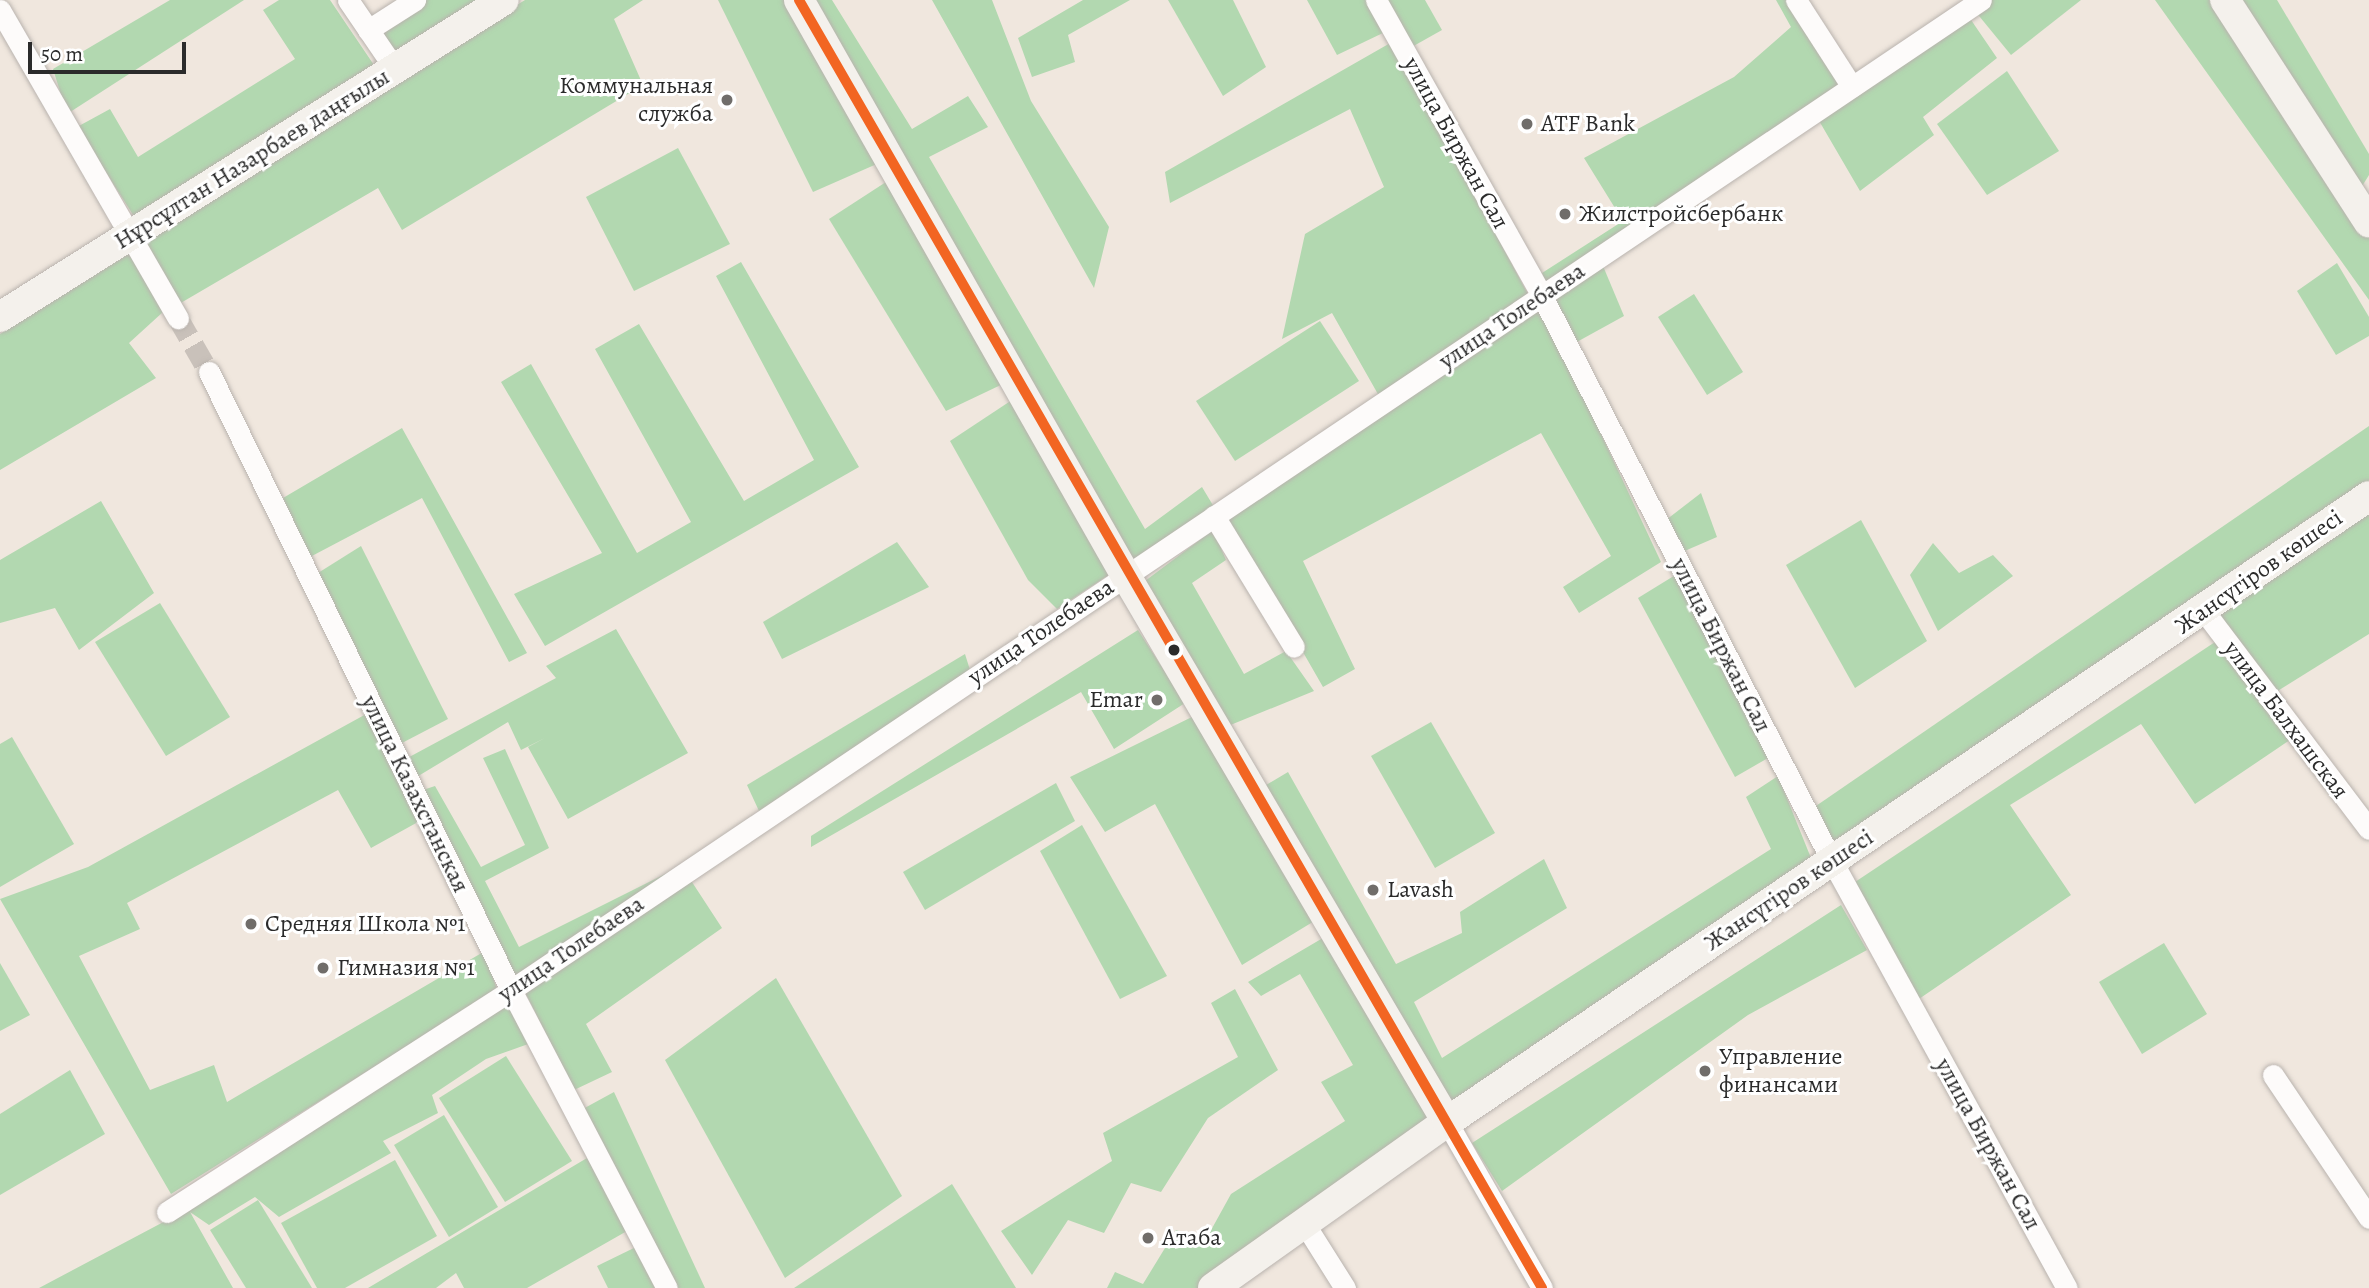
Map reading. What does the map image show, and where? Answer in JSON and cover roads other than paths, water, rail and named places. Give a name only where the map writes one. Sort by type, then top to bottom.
[{"type":"main road","name":"Нұрсұлтан Назарбаев даңғылы","points":[[0,317],[505,0]]},
{"type":"main road","points":[[799,0],[1126,576],[1447,1122]]},
{"type":"main road","points":[[2225,0],[2369,223]]},
{"type":"main road","name":"Жансүгіров көшесі","points":[[1213,1288],[1447,1122],[2204,611],[2369,496]]},
{"type":"street","points":[[348,0],[395,69]]},
{"type":"street","points":[[368,30],[415,0]]},
{"type":"street","name":"улица Биржан Сал","points":[[1376,0],[1542,296],[1832,861],[2067,1288]]},
{"type":"street","points":[[1796,0],[1852,87]]},
{"type":"street","name":"улица Толебаева","points":[[167,1212],[511,990],[1982,0]]},
{"type":"street","points":[[0,10],[132,234],[178,318]]},
{"type":"street","name":"улица Казахстанская","points":[[209,372],[511,990],[667,1288]]},
{"type":"street","points":[[1214,516],[1294,646]]},
{"type":"street","name":"улица Балхашская","points":[[2204,611],[2369,829]]},
{"type":"street","points":[[2273,1075],[2369,1218]]},
{"type":"street","points":[[1447,1122],[1542,1288]]},
{"type":"street","points":[[1304,1223],[1345,1288]]},
{"type":"tunnel","points":[[178,318],[209,372]]},
{"type":"place","name":"Коммунальная служба","points":[[727,100]]},
{"type":"place","name":"ATF Bank","points":[[1527,124]]},
{"type":"place","name":"Жилстройсбербанк","points":[[1565,214]]},
{"type":"place","name":"Emar","points":[[1157,700]]},
{"type":"place","name":"Lavash","points":[[1373,890]]},
{"type":"place","name":"Средняя Школа №1","points":[[251,924]]},
{"type":"place","name":"Гимназия №1","points":[[323,968]]},
{"type":"place","name":"Управление финансами","points":[[1705,1071]]},
{"type":"place","name":"Атаба","points":[[1148,1238]]}]
